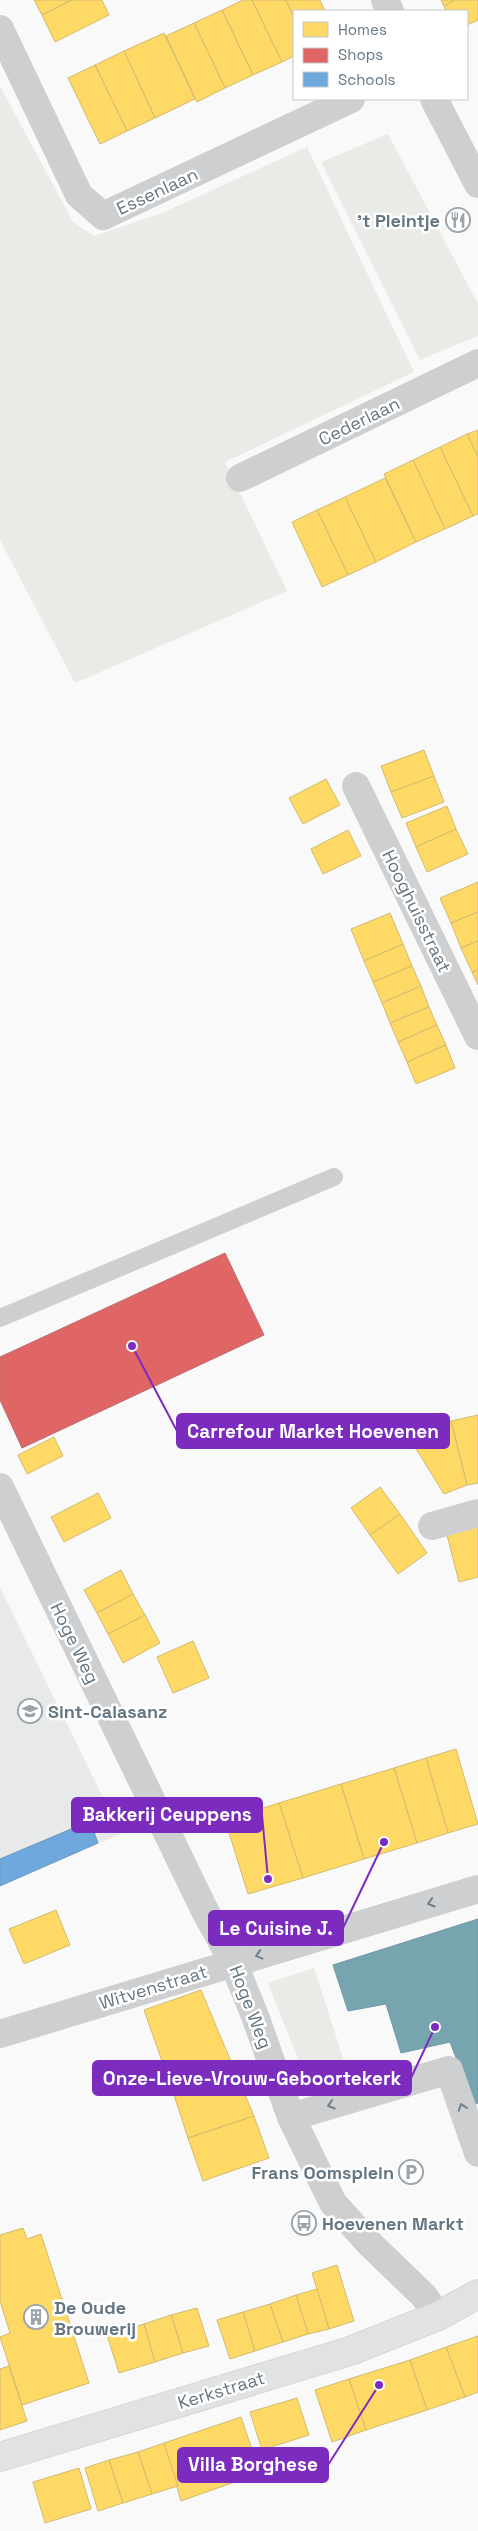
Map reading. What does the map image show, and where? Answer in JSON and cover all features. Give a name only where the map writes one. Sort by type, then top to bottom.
[{"type":"main road","name":"Kerkstraat","points":[[0,2457],[350,2352],[438,2316],[478,2294]]},
{"type":"street","name":"Essenlaan","points":[[0,29],[79,195],[103,216],[349,100]]},
{"type":"street","points":[[435,100],[478,184]]},
{"type":"street","name":"Cederlaan","points":[[240,478],[478,363]]},
{"type":"street","name":"Hooghuisstraat","points":[[356,786],[478,1036]]},
{"type":"street","name":"Hoge Weg","points":[[0,1487],[204,1909],[233,1962],[256,2016],[291,2117],[333,2203],[371,2246],[424,2296],[438,2316]]},
{"type":"street","points":[[432,1526],[478,1513]]},
{"type":"street","name":"Witvenstraat","points":[[0,2034],[478,1889]]},
{"type":"street","points":[[291,2117],[449,2070],[478,2152]]},
{"type":"lane","points":[[0,1318],[334,1177]]},
{"type":"shaded area","points":[[0,86],[73,222],[94,236],[162,213],[307,147],[414,372],[225,462],[287,591],[75,683],[0,540]]},
{"type":"shaded area","points":[[388,134],[478,304],[478,336],[420,360],[321,162]]},
{"type":"shaded area","name":"Sint-Calasanz","points":[[0,1588],[121,1834],[0,1886]]},
{"type":"shaded area","points":[[314,1968],[350,2080],[318,2089],[308,2084],[268,1983]]},
{"type":"building: Homes","points":[[34,0],[72,0],[42,15]]},
{"type":"building: Homes","points":[[72,0],[102,0],[109,15],[55,42],[42,15]]},
{"type":"building: Homes","points":[[243,0],[252,0],[282,62],[253,75],[222,10]]},
{"type":"building: Homes","points":[[252,0],[286,0],[293,16],[293,56],[282,62]]},
{"type":"building: Homes","points":[[286,0],[320,0],[325,10],[293,10],[293,16]]},
{"type":"building: Homes","points":[[441,0],[455,0],[444,6]]},
{"type":"building: Homes","points":[[455,0],[478,0],[478,20],[468,25],[468,10],[446,10],[444,6]]},
{"type":"building: Homes","points":[[222,10],[253,75],[225,88],[194,23]]},
{"type":"building: Homes","points":[[194,23],[225,88],[197,102],[166,36]]},
{"type":"building: Homes","points":[[164,33],[195,99],[155,118],[124,51]]},
{"type":"building: Homes","points":[[124,51],[155,118],[127,131],[95,65]]},
{"type":"building: Homes","points":[[95,65],[127,131],[100,144],[68,78]]},
{"type":"building: Homes","points":[[478,430],[478,457],[467,434]]},
{"type":"building: Homes","points":[[467,434],[478,457],[478,514],[473,516],[440,447]]},
{"type":"building: Homes","points":[[440,447],[473,516],[445,529],[413,460]]},
{"type":"building: Homes","points":[[413,460],[445,529],[416,542],[384,474]]},
{"type":"building: Homes","points":[[385,478],[416,542],[376,562],[345,497]]},
{"type":"building: Homes","points":[[345,497],[376,562],[348,575],[317,510]]},
{"type":"building: Homes","points":[[317,510],[348,575],[322,587],[292,522]]},
{"type":"building: Homes","points":[[424,750],[434,776],[391,792],[381,766]]},
{"type":"building: Homes","points":[[434,776],[444,802],[402,818],[391,792]]},
{"type":"building: Homes","points":[[326,779],[340,805],[303,824],[289,798]]},
{"type":"building: Homes","points":[[447,806],[456,829],[416,847],[406,823]]},
{"type":"building: Homes","points":[[456,829],[468,854],[427,872],[416,847]]},
{"type":"building: Homes","points":[[348,830],[361,856],[323,874],[311,849]]},
{"type":"building: Homes","points":[[478,882],[478,912],[451,923],[440,898]]},
{"type":"building: Homes","points":[[478,912],[478,941],[461,948],[451,923]]},
{"type":"building: Homes","points":[[390,913],[403,944],[364,961],[351,929]]},
{"type":"building: Homes","points":[[478,941],[478,970],[472,972],[461,948]]},
{"type":"building: Homes","points":[[403,944],[412,966],[373,982],[364,961]]},
{"type":"building: Homes","points":[[412,966],[421,986],[382,1003],[373,982]]},
{"type":"building: Homes","points":[[478,970],[478,985],[472,972]]},
{"type":"building: Homes","points":[[421,986],[429,1007],[390,1023],[382,1003]]},
{"type":"building: Homes","points":[[429,1007],[437,1025],[398,1042],[390,1023]]},
{"type":"building: Homes","points":[[437,1025],[446,1045],[407,1062],[398,1042]]},
{"type":"building: Homes","points":[[446,1045],[455,1068],[416,1084],[407,1062]]},
{"type":"building: Homes","points":[[478,1415],[478,1483],[467,1485],[451,1421]]},
{"type":"building: Homes","points":[[451,1421],[467,1485],[444,1494],[413,1444]]},
{"type":"building: Homes","points":[[54,1437],[63,1456],[27,1474],[18,1455]]},
{"type":"building: Homes","points":[[380,1487],[400,1514],[370,1535],[351,1508]]},
{"type":"building: Homes","points":[[98,1493],[111,1518],[64,1542],[51,1517]]},
{"type":"building: Homes","points":[[400,1514],[427,1553],[398,1574],[370,1535]]},
{"type":"building: Homes","points":[[478,1527],[478,1577],[459,1582],[447,1535]]},
{"type":"building: Homes","points":[[121,1570],[133,1594],[97,1613],[84,1590]]},
{"type":"building: Homes","points":[[133,1594],[145,1615],[108,1634],[97,1613]]},
{"type":"building: Homes","points":[[145,1615],[160,1643],[123,1663],[108,1634]]},
{"type":"building: Homes","points":[[193,1641],[209,1678],[173,1693],[157,1657]]},
{"type":"building: Homes","points":[[456,1749],[478,1824],[448,1833],[426,1758]]},
{"type":"building: Homes","points":[[426,1758],[448,1833],[417,1843],[394,1768]]},
{"type":"building: Homes","points":[[394,1768],[417,1843],[364,1859],[341,1784]]},
{"type":"building: Homes","points":[[341,1784],[364,1859],[303,1878],[279,1803]]},
{"type":"building: Homes","points":[[279,1803],[303,1878],[248,1894],[225,1820]]},
{"type":"building: Homes","points":[[56,1910],[70,1945],[24,1964],[9,1929]]},
{"type":"building: Homes","points":[[201,1990],[235,2071],[173,2092],[144,2010]]},
{"type":"building: Homes","points":[[235,2071],[254,2116],[188,2138],[173,2092]]},
{"type":"building: Homes","points":[[254,2116],[269,2158],[203,2181],[188,2138]]},
{"type":"building: Homes","name":"De Oude Brouwerij","points":[[23,2228],[27,2239],[41,2234],[89,2383],[22,2405],[0,2337],[10,2333],[0,2301],[0,2235]]},
{"type":"building: Homes","points":[[337,2265],[354,2321],[329,2329],[312,2273]]},
{"type":"building: Homes","points":[[317,2289],[329,2329],[308,2334],[296,2295]]},
{"type":"building: Homes","points":[[296,2295],[308,2334],[283,2342],[270,2304]]},
{"type":"building: Homes","points":[[270,2304],[283,2342],[255,2351],[243,2312]]},
{"type":"building: Homes","points":[[197,2308],[209,2346],[183,2353],[171,2315]]},
{"type":"building: Homes","points":[[243,2312],[255,2351],[230,2359],[217,2320]]},
{"type":"building: Homes","points":[[171,2315],[183,2353],[155,2362],[144,2324]]},
{"type":"building: Homes","points":[[144,2324],[155,2362],[119,2373],[107,2335]]},
{"type":"building: Homes","points":[[478,2336],[478,2392],[465,2397],[446,2347]]},
{"type":"building: Homes","points":[[446,2347],[465,2397],[427,2410],[410,2360]]},
{"type":"building: Homes","points":[[410,2360],[427,2410],[366,2430],[349,2379]]},
{"type":"building: Homes","points":[[9,2366],[27,2421],[0,2430],[0,2369]]},
{"type":"building: Homes","points":[[349,2379],[366,2430],[332,2442],[315,2390]]},
{"type":"building: Homes","points":[[297,2398],[309,2435],[262,2450],[250,2412]]},
{"type":"building: Homes","points":[[241,2417],[260,2473],[181,2501],[164,2443]]},
{"type":"building: Homes","points":[[164,2443],[178,2486],[152,2494],[138,2452]]},
{"type":"building: Homes","points":[[138,2452],[152,2494],[123,2503],[109,2460]]},
{"type":"building: Homes","points":[[109,2460],[123,2503],[98,2511],[85,2468]]},
{"type":"building: Homes","points":[[79,2468],[91,2509],[45,2523],[33,2482]]},
{"type":"building: Shops","points":[[225,1253],[264,1335],[22,1448],[0,1400],[0,1357]]},
{"type":"building: Schools","points":[[90,1821],[98,1843],[0,1886],[0,1859]]},
{"type":"building: Public","points":[[478,1919],[478,2103],[474,2105],[450,2042],[401,2053],[386,2004],[348,2011],[333,1965]]},
{"type":"place","name":"'t Pleintje","points":[[458,220]]},
{"type":"place","name":"Carrefour Market Hoevenen","points":[[132,1346]]},
{"type":"place","name":"Sint-Calasanz","points":[[30,1711]]},
{"type":"place","name":"Le Cuisine J.","points":[[384,1842]]},
{"type":"place","name":"Bakkerij Ceuppens","points":[[268,1879]]},
{"type":"place","name":"Onze-Lieve-Vrouw-Geboortekerk","points":[[435,2027]]},
{"type":"place","name":"Frans Oomsplein","points":[[411,2172]]},
{"type":"place","name":"Hoevenen Markt","points":[[304,2223]]},
{"type":"place","name":"De Oude Brouwerij","points":[[36,2317]]},
{"type":"place","name":"Villa Borghese","points":[[379,2385]]}]
